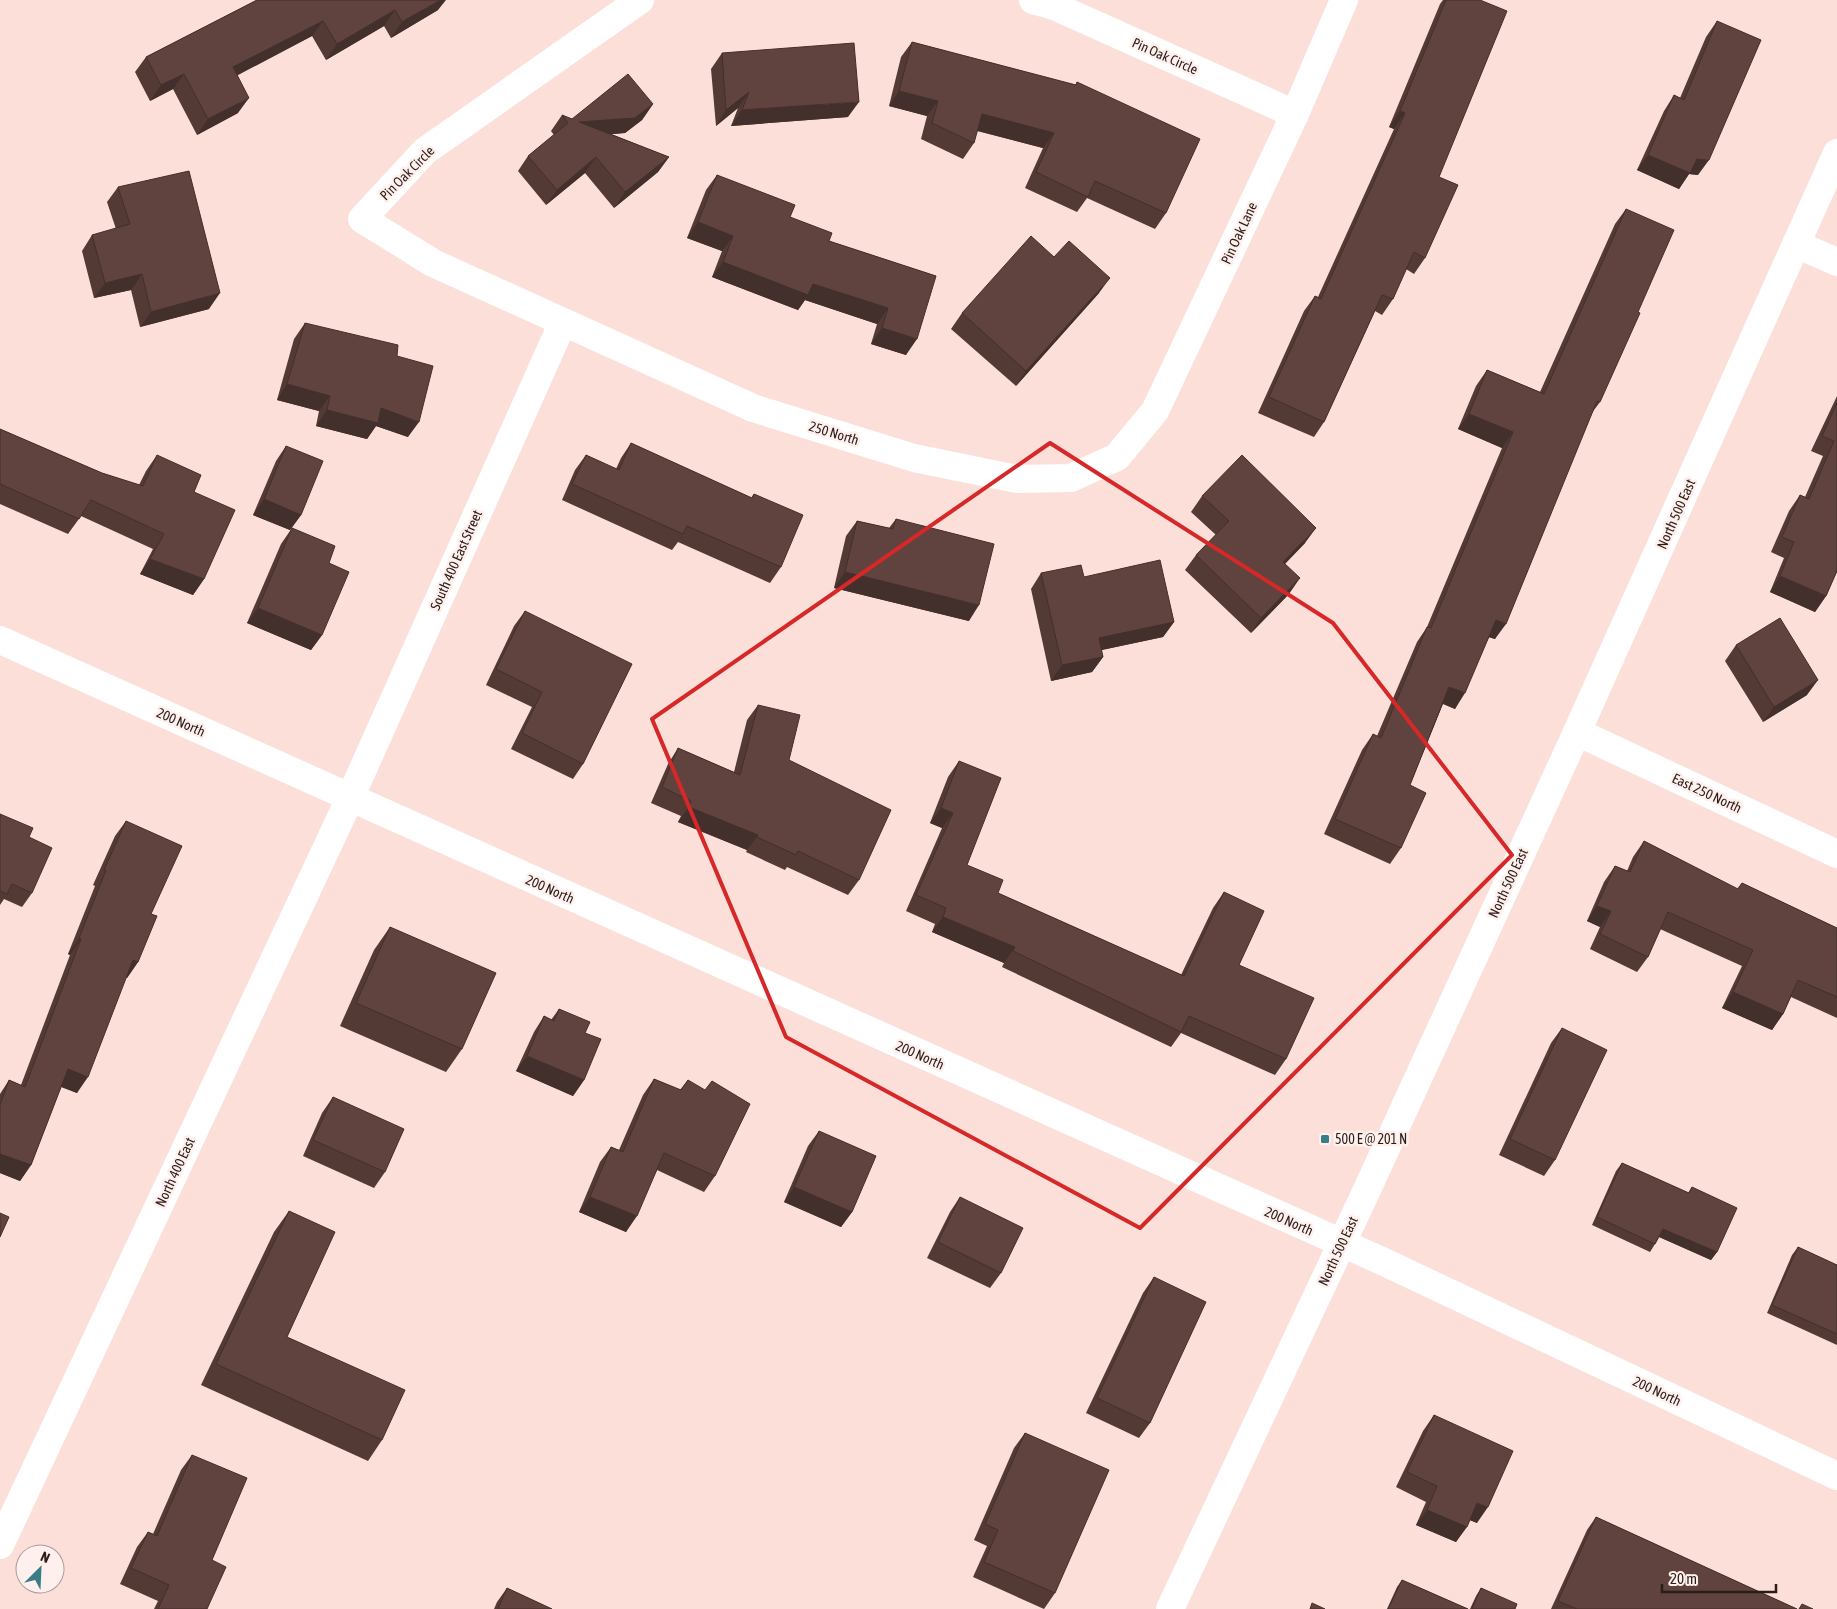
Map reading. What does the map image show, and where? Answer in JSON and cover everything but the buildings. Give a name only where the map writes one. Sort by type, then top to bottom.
[{"type":"street","name":"Pin Oak Circle","points":[[562,322],[433,263],[362,219],[425,152],[640,0]]},
{"type":"street","name":"Pin Oak Circle","points":[[1034,0],[1063,10],[1295,114]]},
{"type":"street","name":"Pin Oak Lane","points":[[1117,457],[1155,411],[1295,114],[1344,0]]},
{"type":"street","name":"North 500 East","points":[[1170,1609],[1577,732],[1798,245],[1837,153]]},
{"type":"street","points":[[1798,245],[1837,262]]},
{"type":"street","name":"250 North","points":[[562,322],[753,408],[914,458],[1017,479],[1071,478],[1117,457]]},
{"type":"street","name":"South 400 East Street","points":[[350,798],[562,322]]},
{"type":"street","name":"200 North","points":[[0,640],[1341,1244],[1837,1476]]},
{"type":"street","name":"East 250 North","points":[[1577,732],[1837,854]]},
{"type":"street","name":"North 400 East","points":[[0,1545],[350,798]]},
{"type":"highlighted area","points":[[1050,443],[1333,623],[1512,855],[1140,1228],[786,1037],[652,719]]},
{"type":"place","name":"500 E @ 201 N","points":[[1325,1139]]}]
